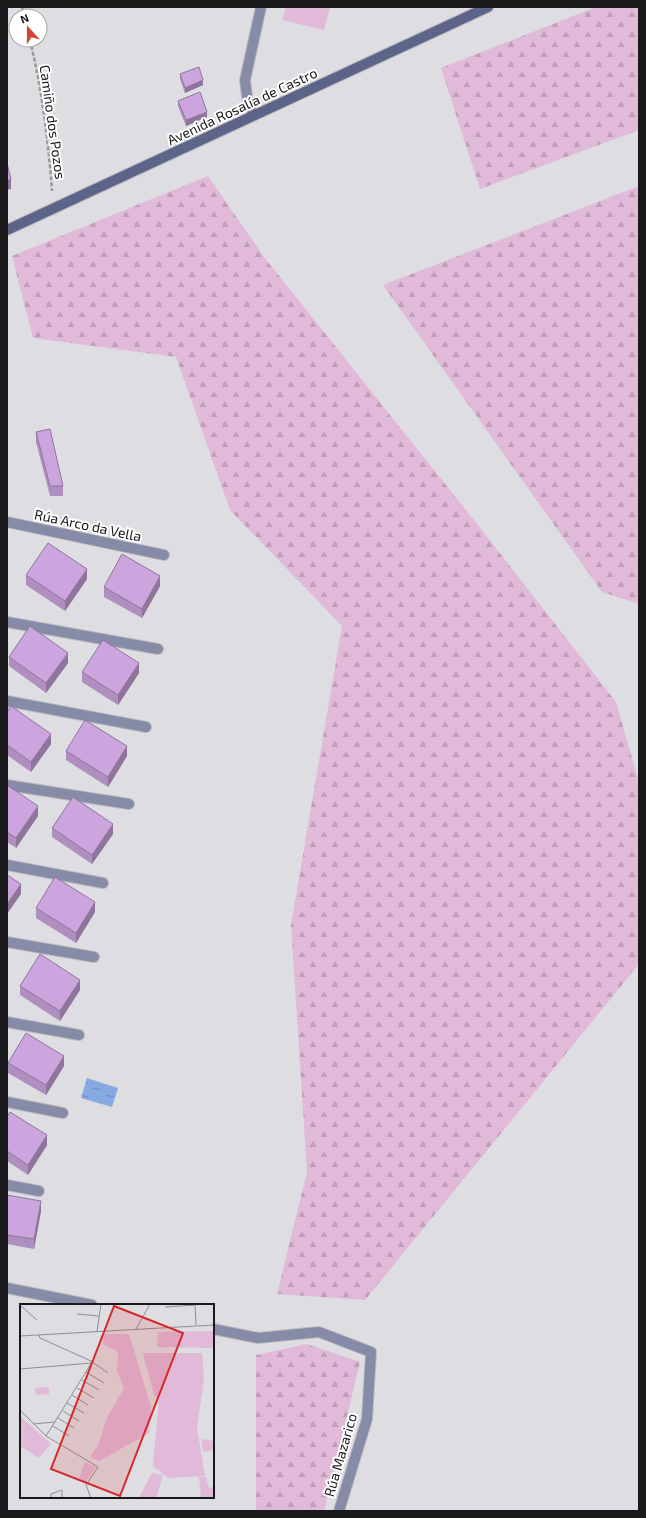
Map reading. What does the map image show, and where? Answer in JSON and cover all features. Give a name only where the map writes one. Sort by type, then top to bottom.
[{"type":"street","points":[[254,115],[248,104],[245,80],[261,7]]},
{"type":"street","name":"Avenida Rosalía de Castro","points":[[7,230],[488,7]]},
{"type":"street","name":"Rúa Arco da Vella","points":[[7,522],[164,555]]},
{"type":"street","points":[[7,622],[158,649]]},
{"type":"street","points":[[7,700],[146,727]]},
{"type":"street","points":[[7,785],[129,804]]},
{"type":"street","points":[[7,865],[103,883]]},
{"type":"street","points":[[7,942],[94,957]]},
{"type":"street","points":[[7,1022],[79,1035]]},
{"type":"street","points":[[7,1102],[62,1113]]},
{"type":"street","points":[[7,1185],[39,1191]]},
{"type":"street","points":[[7,1288],[87,1304]]},
{"type":"street","name":"Rúa Mazarico","points":[[214,1329],[258,1338],[319,1332],[371,1352],[367,1418],[339,1511]]},
{"type":"path","name":"Camiño dos Pozos","points":[[32,48],[48,134],[53,194],[56,207]]},
{"type":"green space","points":[[286,7],[330,7],[324,30],[282,20]]},
{"type":"green space","points":[[596,7],[639,7],[639,130],[480,189],[441,68]]},
{"type":"green space","points":[[208,176],[264,257],[473,519],[616,702],[639,782],[639,964],[365,1300],[277,1294],[307,1172],[291,925],[342,626],[230,510],[176,357],[33,338],[12,256]]},
{"type":"green space","points":[[639,186],[639,604],[602,592],[383,285]]},
{"type":"green space","points":[[307,1344],[360,1362],[324,1511],[256,1511],[256,1355]]},
{"type":"water","points":[[87,1078],[118,1088],[112,1107],[81,1098]]},
{"type":"building","points":[[199,67],[203,80],[185,88],[180,74]]},
{"type":"building","points":[[200,92],[207,112],[186,120],[178,101]]},
{"type":"building","points":[[7,163],[11,179],[7,181]]},
{"type":"building","points":[[50,429],[63,486],[50,486],[36,432]]},
{"type":"building","points":[[48,543],[87,569],[65,601],[26,575]]},
{"type":"building","points":[[122,554],[160,576],[142,609],[104,587]]},
{"type":"building","points":[[30,626],[68,653],[46,683],[9,657]]},
{"type":"building","points":[[103,640],[139,663],[118,695],[82,672]]},
{"type":"building","points":[[11,706],[51,734],[31,762],[7,745],[7,712]]},
{"type":"building","points":[[85,720],[127,746],[108,777],[66,751]]},
{"type":"building","points":[[7,785],[38,806],[16,838],[7,832]]},
{"type":"building","points":[[73,797],[113,824],[92,855],[52,828]]},
{"type":"building","points":[[7,875],[21,884],[7,904]]},
{"type":"building","points":[[55,877],[95,902],[76,933],[36,908]]},
{"type":"building","points":[[40,954],[80,980],[60,1011],[20,986]]},
{"type":"building","points":[[26,1033],[64,1056],[46,1085],[8,1063]]},
{"type":"building","points":[[10,1112],[47,1135],[28,1165],[7,1151],[7,1117]]},
{"type":"building","points":[[7,1195],[41,1201],[34,1239],[7,1235]]}]
